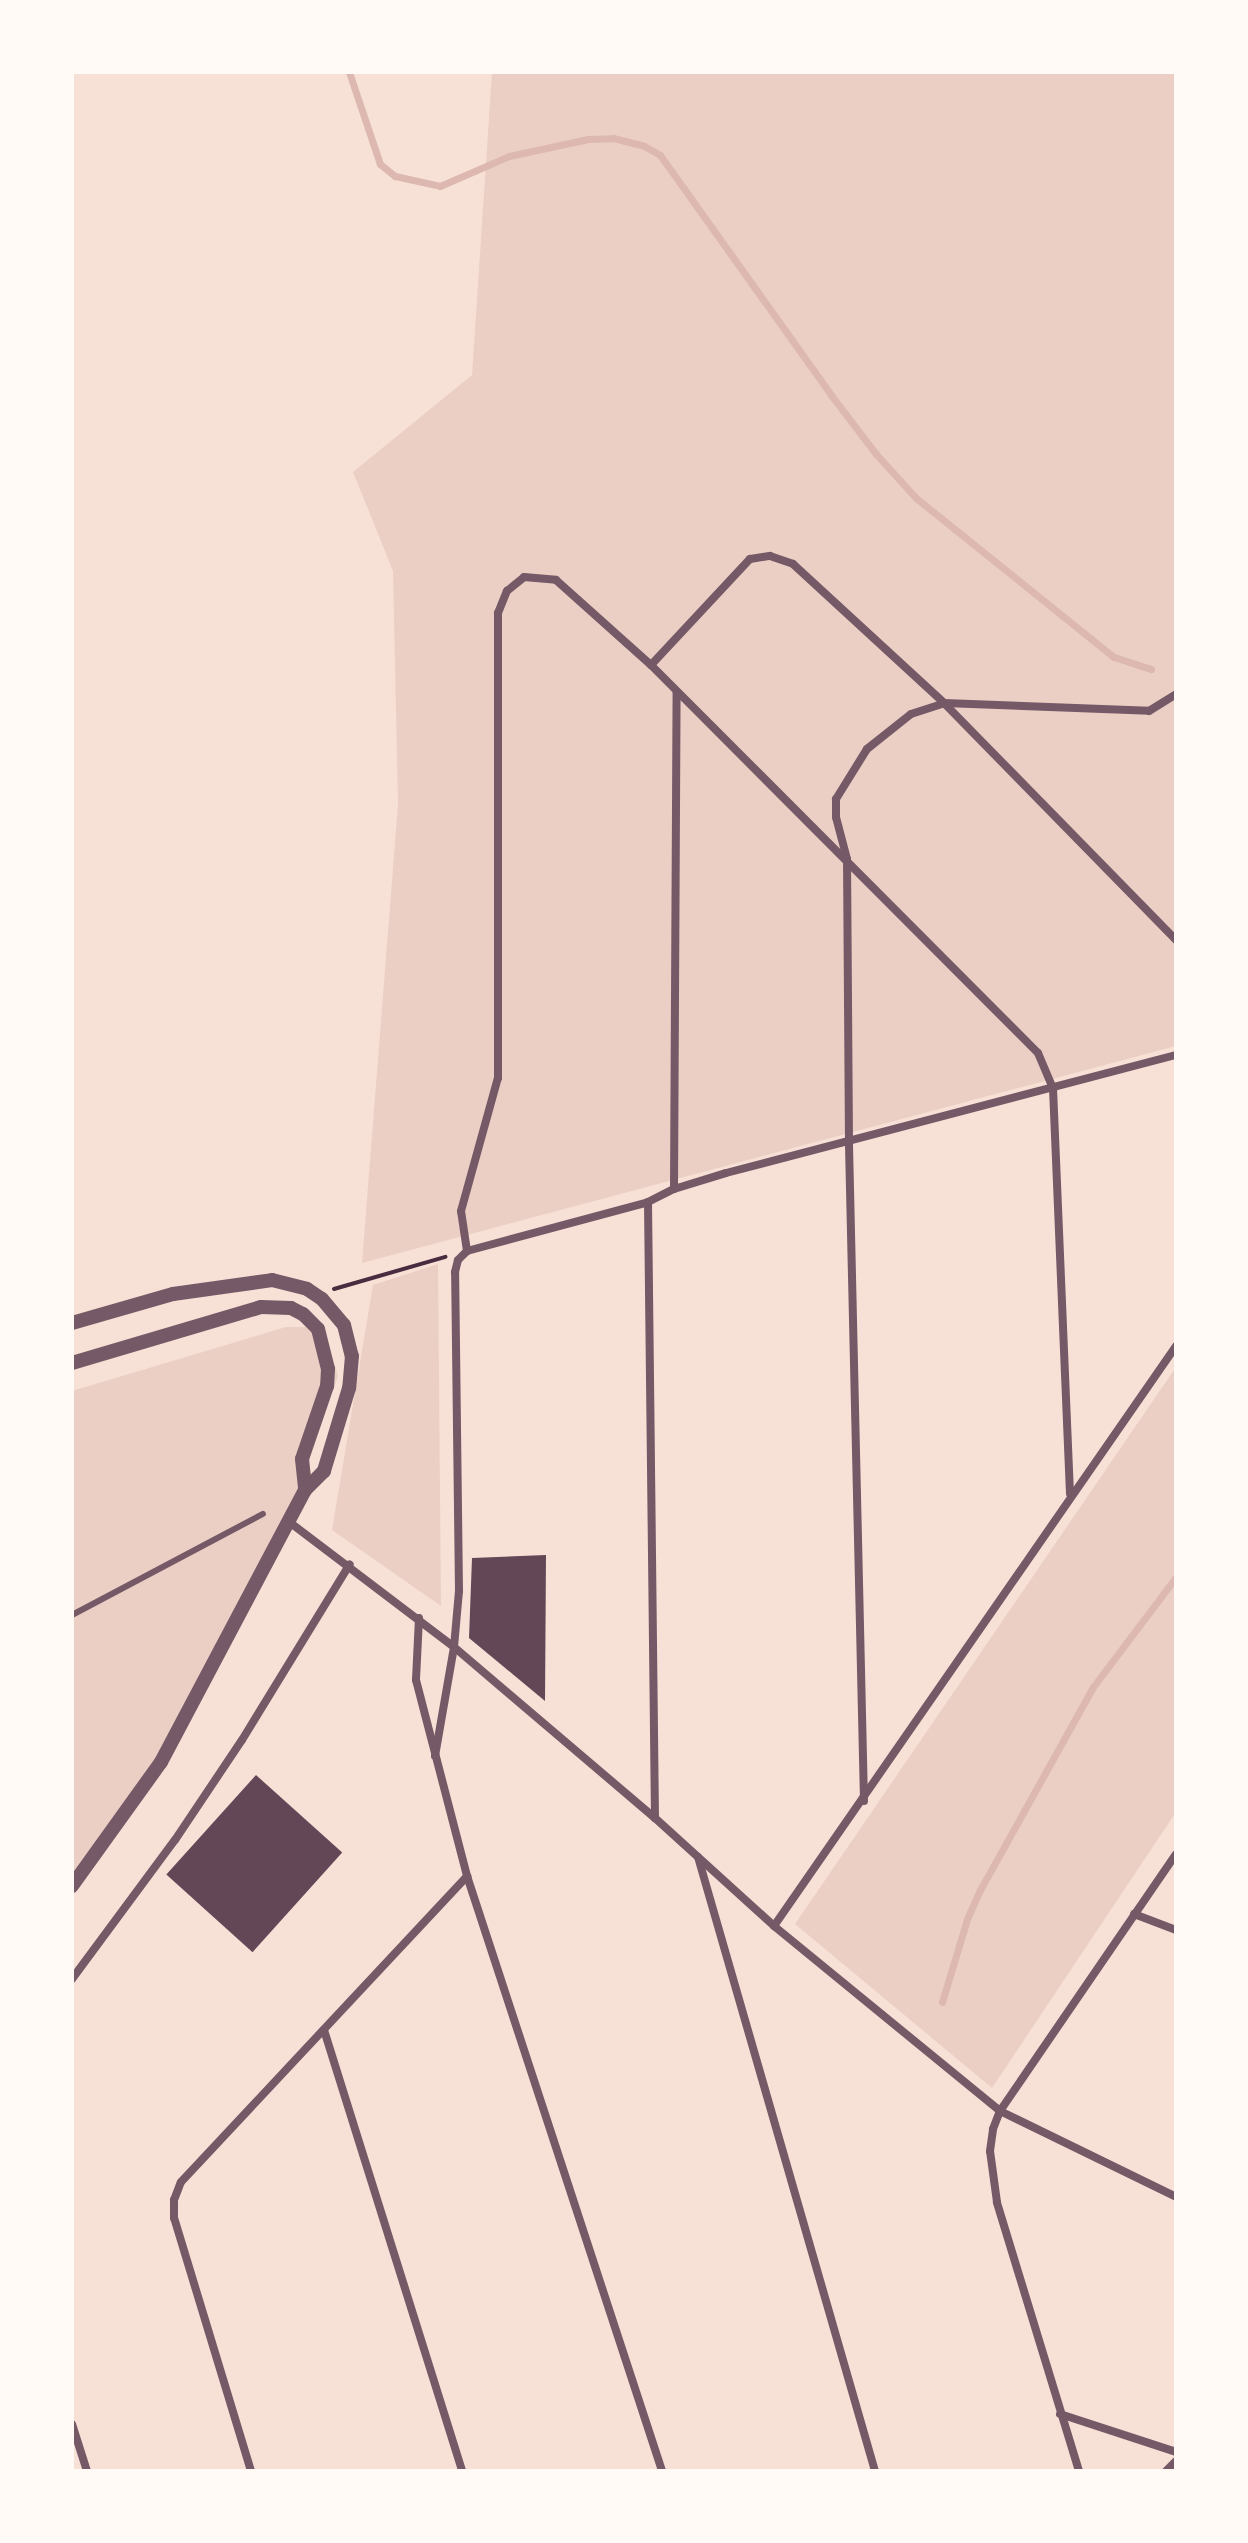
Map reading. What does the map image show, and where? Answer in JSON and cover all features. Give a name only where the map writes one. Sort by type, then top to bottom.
[{"type":"street","points":[[651,665],[750,559],[770,556],[793,564],[944,703],[1176,940]]},
{"type":"street","points":[[467,1251],[461,1211],[498,1078],[498,613],[507,591],[524,577],[556,580],[651,665],[1038,1053],[1053,1088],[1070,1494]]},
{"type":"street","points":[[674,1189],[677,692]]},
{"type":"street","points":[[864,1801],[849,1144],[847,859],[836,817],[836,799],[867,749],[911,714],[944,703],[1149,711],[1176,694]]},
{"type":"street","points":[[435,1756],[454,1647],[459,1591],[455,1272],[458,1260],[467,1251],[648,1202],[674,1189],[1176,1055]]},
{"type":"street","points":[[648,1202],[655,1818]]},
{"type":"street","points":[[72,1323],[173,1294],[272,1280],[289,1282],[316,1294],[334,1312],[352,1349],[349,1388],[324,1471],[305,1490],[161,1762],[72,1886]]},
{"type":"street","points":[[72,1363],[261,1307],[291,1308],[313,1322],[325,1353],[327,1386],[300,1470],[305,1490]]},
{"type":"street","points":[[774,1926],[864,1801],[1070,1494],[1176,1346]]},
{"type":"street","points":[[288,1521],[350,1564],[454,1647],[655,1818],[774,1926],[1000,2111],[1176,2197]]},
{"type":"street","points":[[72,1979],[175,1840],[226,1765],[350,1564]]},
{"type":"street","points":[[419,1618],[416,1680],[467,1876],[662,2471]]},
{"type":"street","points":[[1079,2471],[997,2202],[990,2151],[1000,2111],[1176,1854]]},
{"type":"street","points":[[698,1856],[875,2471]]},
{"type":"street","points":[[251,2471],[174,2218],[174,2200],[181,2182],[192,2168],[467,1876]]},
{"type":"street","points":[[1134,1914],[1176,1930]]},
{"type":"street","points":[[324,2030],[462,2471]]},
{"type":"street","points":[[1060,2414],[1176,2452]]},
{"type":"street","points":[[72,2424],[87,2471]]},
{"type":"street","points":[[1166,2471],[1176,2461]]},
{"type":"lane","points":[[72,1615],[263,1514]]},
{"type":"path","points":[[316,1294],[467,1251]]},
{"type":"shaded area","points":[[492,72],[1176,72],[1176,1046],[362,1263],[398,804],[393,571],[353,472],[472,375]]},
{"type":"shaded area","points":[[438,1264],[441,1606],[332,1530],[373,1285]]},
{"type":"shaded area","points":[[286,1327],[306,1327],[318,1333],[329,1346],[338,1376],[292,1509],[198,1700],[72,1878],[72,1391]]},
{"type":"shaded area","points":[[1176,1367],[1176,1812],[992,2088],[795,1924]]},
{"type":"building","points":[[546,1555],[545,1701],[469,1638],[472,1558]]},
{"type":"building","points":[[256,1775],[342,1853],[253,1952],[166,1875]]},
{"type":"waterway","points":[[349,72],[380,164],[395,176],[440,186],[509,156],[588,139],[613,138],[644,146],[660,155],[831,395],[876,454],[916,498],[1114,657],[1151,669]]},
{"type":"waterway","points":[[942,2002],[967,1919],[980,1890],[1093,1687],[1176,1577]]}]
